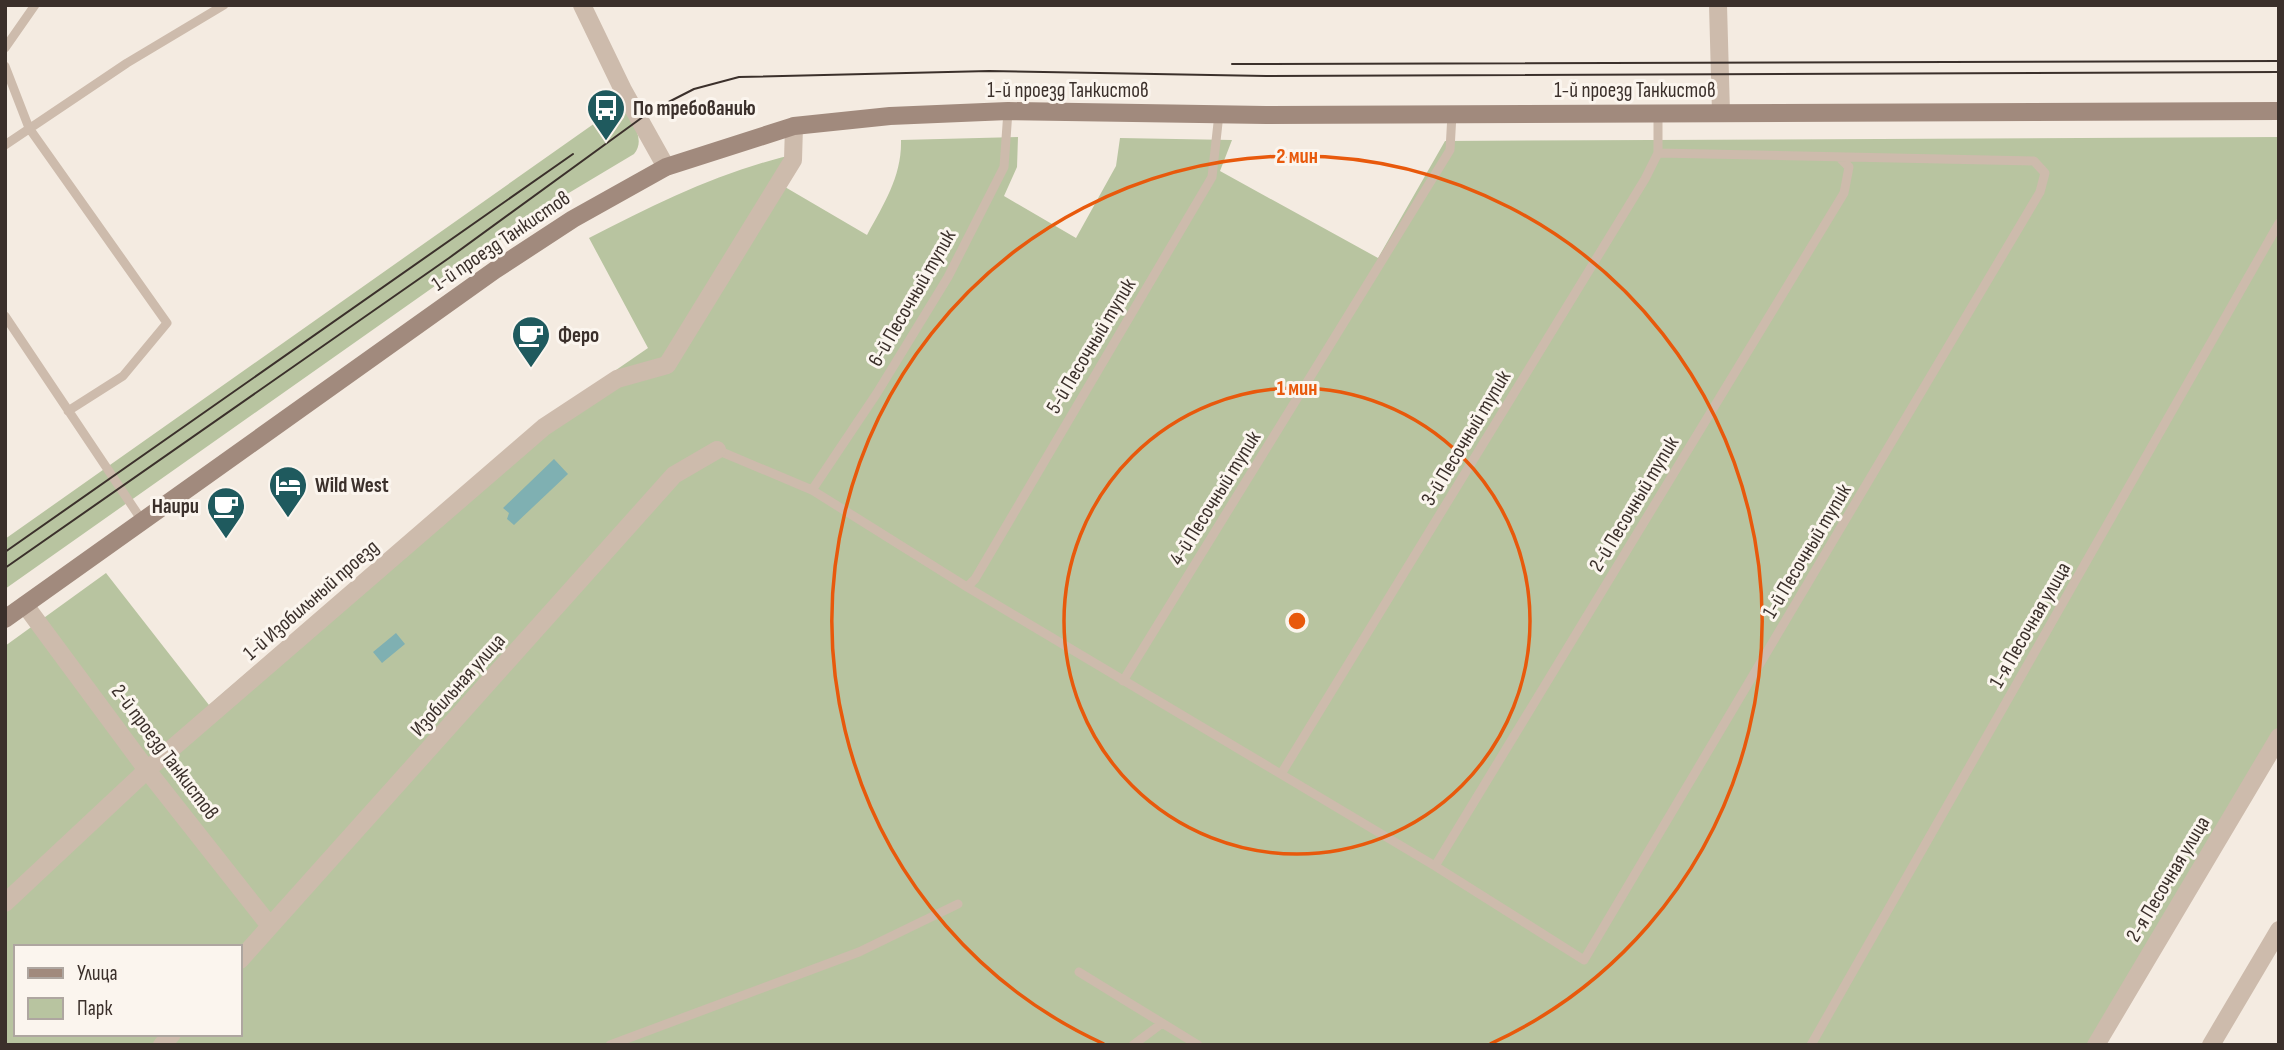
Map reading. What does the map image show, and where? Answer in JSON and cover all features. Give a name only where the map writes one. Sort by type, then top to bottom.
[{"type":"main road","name":"1-й проезд Танкистов","points":[[5,619],[495,270],[573,219],[666,167],[794,126],[890,116],[1008,111],[1658,114],[2279,111]]},
{"type":"street","points":[[582,5],[666,167]]},
{"type":"street","points":[[1717,5],[1721,113]]},
{"type":"street","name":"1-й Изобильный проезд","points":[[5,903],[147,770],[544,427],[617,379],[667,365],[793,160],[794,126]]},
{"type":"street","name":"Изобильная улица","points":[[242,958],[674,475],[717,450]]},
{"type":"street","name":"2-й проезд Танкистов","points":[[25,605],[147,770],[270,926]]},
{"type":"street","name":"2-я Песочная улица","points":[[2096,1045],[2279,737]]},
{"type":"street","points":[[2211,1045],[2279,930]]},
{"type":"lane","points":[[5,48],[35,5]]},
{"type":"lane","points":[[5,145],[127,63],[224,5]]},
{"type":"lane","points":[[5,66],[29,128],[167,323],[122,376],[68,411]]},
{"type":"lane","name":"6-й Песочный тупик","points":[[812,490],[877,393],[954,265],[1004,167],[1008,111]]},
{"type":"lane","name":"5-й Песочный тупик","points":[[967,587],[975,579],[1212,177],[1219,114]]},
{"type":"lane","name":"4-й Песочный тупик","points":[[1123,681],[1450,150],[1452,114]]},
{"type":"lane","points":[[1658,114],[1658,153],[1841,159]]},
{"type":"lane","name":"3-й Песочный тупик","points":[[1282,774],[1658,153]]},
{"type":"lane","name":"1-й Песочный тупик","points":[[1435,866],[1584,960],[2040,192],[2045,173],[2034,161],[1841,159]]},
{"type":"lane","name":"2-й Песочный тупик","points":[[1435,866],[1844,193],[1849,167],[1841,159]]},
{"type":"lane","name":"1-я Песочная улица","points":[[1811,1045],[2279,223]]},
{"type":"lane","points":[[5,316],[143,522]]},
{"type":"lane","points":[[717,450],[812,490],[967,587],[1435,866]]},
{"type":"lane","points":[[610,1045],[859,952],[958,904]]},
{"type":"lane","points":[[1079,972],[1198,1045]]},
{"type":"lane","points":[[1133,1045],[1161,1024]]},
{"type":"green space","points":[[622,104],[638,135],[638,148],[634,154],[557,200],[5,589],[5,539]]},
{"type":"green space","points":[[1018,137],[1017,167],[1004,196],[1076,238],[1116,166],[1120,138],[1232,140],[1220,171],[1378,258],[1445,141],[2279,137],[2279,728],[2090,1045],[5,1045],[5,646],[106,573],[209,705],[539,423],[648,348],[589,238],[666,200],[719,178],[801,153],[785,187],[867,235],[895,178],[901,140]]},
{"type":"water","points":[[554,459],[568,474],[514,525],[507,519],[509,513],[503,508]]},
{"type":"water","points":[[396,633],[405,644],[382,663],[373,652]]},
{"type":"tram line","points":[[1232,64],[2279,61]]},
{"type":"tram line","points":[[5,568],[449,258],[651,111],[694,89],[739,77],[989,71],[1266,76],[2279,72]]},
{"type":"tram line","points":[[5,552],[573,154]]},
{"type":"place","name":"По требованию","points":[[606,142]]},
{"type":"place","name":"Феро","points":[[531,369]]},
{"type":"place","name":"Wild West","points":[[288,519]]},
{"type":"place","name":"Наири","points":[[226,540]]}]
